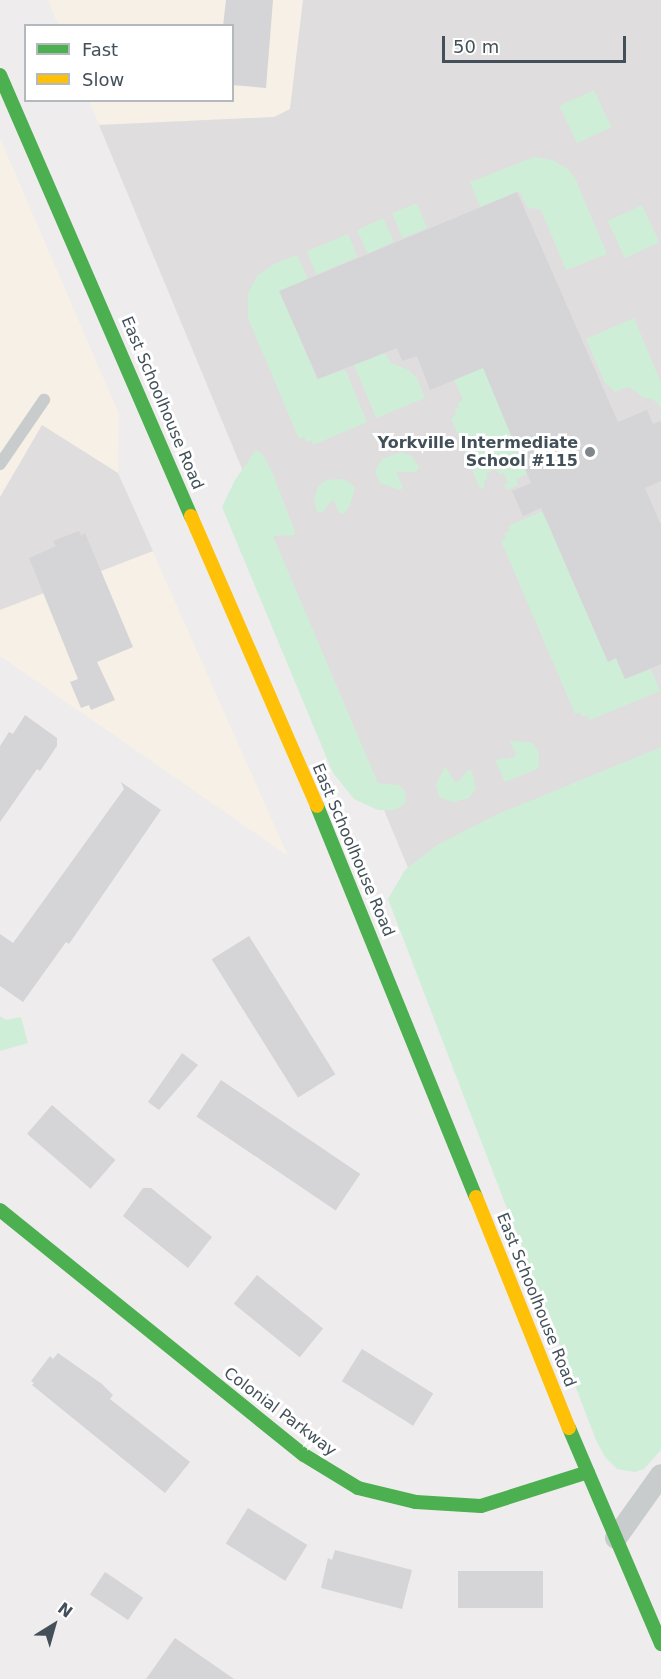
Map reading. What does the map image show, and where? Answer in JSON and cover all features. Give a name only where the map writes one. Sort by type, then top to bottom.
[{"type":"main road","name":"East Schoolhouse Road","points":[[0,75],[348,877],[588,1473],[661,1644]]},
{"type":"main road","name":"Colonial Parkway","points":[[0,1210],[304,1455],[358,1488],[416,1502],[481,1506],[588,1473]]},
{"type":"street","points":[[616,1538],[661,1475]]},
{"type":"lane","points":[[0,464],[44,400]]},
{"type":"shaded area","points":[[48,0],[303,0],[290,109],[274,117],[99,125],[89,102],[234,102],[234,24],[58,24]]},
{"type":"shaded area","points":[[303,0],[661,0],[661,1413],[634,1411],[99,125],[274,117],[290,109]]},
{"type":"shaded area","points":[[0,138],[119,414],[118,473],[288,856],[0,656]]},
{"type":"shaded area","points":[[42,425],[118,473],[153,551],[0,610],[0,497]]},
{"type":"green space","points":[[594,90],[611,127],[577,143],[560,106]]},
{"type":"green space","points":[[534,157],[552,160],[568,169],[575,178],[607,254],[566,270],[541,210],[528,209],[519,191],[480,207],[470,182]]},
{"type":"green space","points":[[417,203],[427,228],[402,238],[392,213]]},
{"type":"green space","points":[[642,205],[659,242],[625,258],[608,221]]},
{"type":"green space","points":[[383,218],[394,242],[368,254],[357,230]]},
{"type":"green space","points":[[348,234],[358,257],[316,275],[307,252]]},
{"type":"green space","points":[[297,255],[308,279],[280,291],[317,379],[345,369],[367,422],[313,445],[311,440],[307,442],[304,437],[299,439],[248,318],[248,293],[257,276],[274,264]]},
{"type":"green space","points":[[634,318],[661,383],[661,407],[654,400],[642,397],[627,387],[615,392],[605,383],[586,339]]},
{"type":"green space","points":[[385,353],[391,363],[407,369],[417,378],[425,398],[376,418],[354,365]]},
{"type":"green space","points":[[478,355],[528,474],[516,479],[518,485],[506,490],[504,485],[508,483],[504,473],[499,474],[496,469],[486,473],[488,479],[483,481],[485,487],[480,489],[451,418],[456,415],[454,410],[459,408],[457,403],[463,400],[449,367]]},
{"type":"green space","points":[[256,450],[263,455],[273,474],[295,532],[294,535],[273,536],[378,783],[399,785],[406,792],[405,803],[395,810],[378,810],[354,799],[333,773],[222,507],[235,480]]},
{"type":"green space","points":[[401,452],[412,456],[419,467],[416,472],[396,472],[403,487],[400,490],[380,483],[375,472],[383,458]]},
{"type":"green space","points":[[326,480],[348,481],[355,487],[350,505],[344,514],[340,514],[333,499],[322,513],[317,512],[314,500],[318,486]]},
{"type":"green space","points":[[543,511],[608,662],[616,658],[625,679],[651,669],[660,691],[590,720],[587,715],[583,717],[580,712],[575,714],[501,541],[506,538],[504,533],[510,531],[508,526]]},
{"type":"green space","points":[[512,741],[533,743],[539,753],[539,766],[535,770],[505,782],[495,760],[515,757],[516,752],[510,743]]},
{"type":"green space","points":[[661,747],[661,1450],[644,1469],[635,1472],[617,1469],[605,1457],[596,1440],[388,899],[405,870],[437,845],[498,814]]},
{"type":"green space","points":[[445,766],[455,782],[458,782],[468,770],[472,771],[476,789],[469,798],[453,802],[439,797],[436,785]]},
{"type":"green space","points":[[0,1016],[6,1020],[21,1017],[28,1043],[0,1051]]},
{"type":"building","points":[[226,0],[273,0],[266,88],[234,85],[234,24],[223,24]]},
{"type":"building","name":"Yorkville Intermediate School #115","points":[[517,192],[618,422],[647,410],[653,424],[661,421],[661,481],[645,488],[661,525],[661,664],[625,679],[616,658],[608,662],[541,508],[523,516],[512,491],[531,483],[483,368],[430,390],[417,356],[402,361],[397,348],[318,379],[279,291]]},
{"type":"building","points":[[79,531],[81,536],[85,533],[133,647],[97,662],[115,700],[91,710],[89,705],[81,708],[70,682],[78,679],[29,558],[56,546],[53,541]]},
{"type":"building","points":[[25,715],[57,738],[57,746],[40,771],[37,769],[0,822],[0,746],[9,732],[13,734]]},
{"type":"building","points":[[121,782],[161,810],[69,944],[66,942],[23,1002],[0,986],[0,934],[13,943],[124,789]]},
{"type":"building","points":[[249,936],[335,1074],[298,1098],[212,959]]},
{"type":"building","points":[[182,1053],[198,1065],[159,1110],[148,1102]]},
{"type":"building","points":[[221,1080],[360,1174],[336,1210],[196,1116]]},
{"type":"building","points":[[52,1105],[115,1160],[90,1189],[27,1134]]},
{"type":"building","points":[[143,1188],[151,1188],[212,1237],[188,1268],[123,1216]]},
{"type":"building","points":[[257,1275],[323,1328],[300,1357],[234,1304]]},
{"type":"building","points":[[362,1349],[433,1394],[413,1426],[342,1381]]},
{"type":"building","points":[[58,1353],[102,1384],[113,1395],[110,1399],[190,1462],[165,1493],[32,1385],[34,1383],[31,1381],[50,1356],[53,1359]]},
{"type":"building","points":[[248,1508],[307,1545],[285,1581],[226,1544]]},
{"type":"building","points":[[335,1550],[412,1570],[402,1609],[321,1588],[328,1558],[332,1560]]},
{"type":"building","points":[[458,1571],[543,1571],[543,1608],[458,1608]]},
{"type":"building","points":[[105,1572],[143,1598],[128,1620],[90,1594]]},
{"type":"building","points":[[175,1638],[234,1679],[146,1679]]},
{"type":"traffic: fast","points":[[0,75],[191,516]]},
{"type":"traffic: fast","points":[[317,806],[476,1197]]},
{"type":"traffic: fast","points":[[0,1210],[304,1455],[358,1488],[416,1502],[481,1506],[588,1472]]},
{"type":"traffic: fast","points":[[569,1428],[661,1644]]},
{"type":"traffic: slow","points":[[191,516],[317,806]]},
{"type":"traffic: slow","points":[[476,1197],[569,1428]]},
{"type":"place","name":"Yorkville Intermediate School #115","points":[[590,452]]}]
